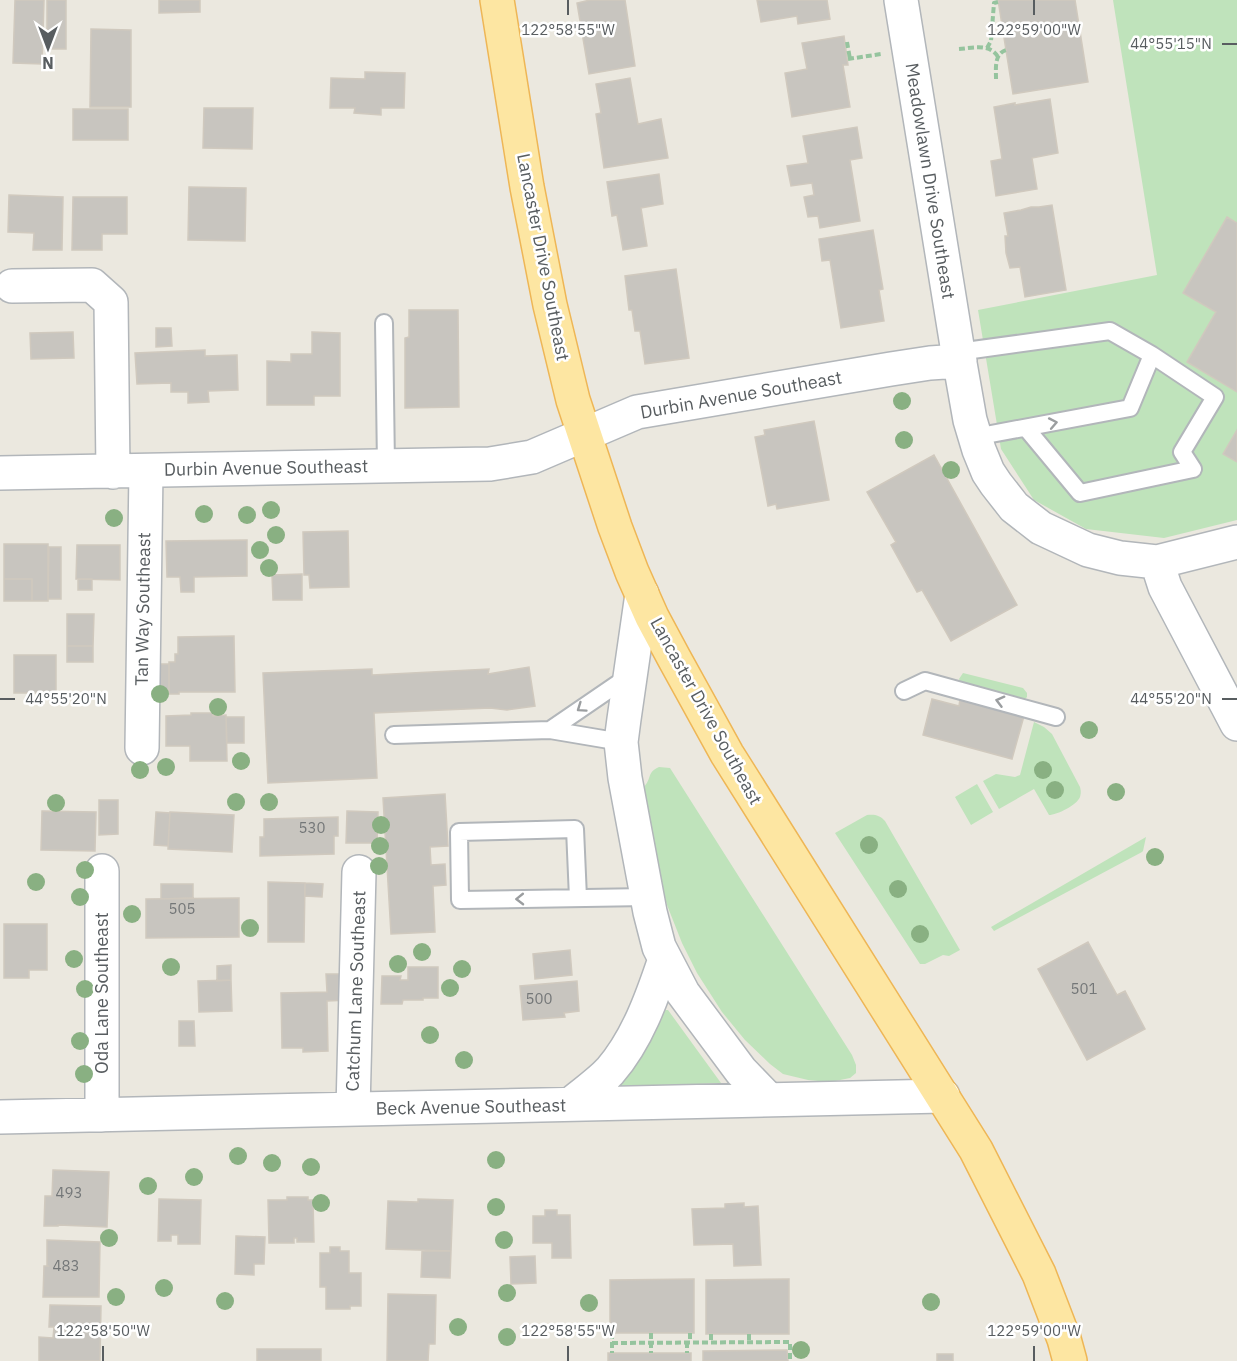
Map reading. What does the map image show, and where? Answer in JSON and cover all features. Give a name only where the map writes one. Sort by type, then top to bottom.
[{"type":"main road","name":"Lancaster Drive Southeast","points":[[497,0],[527,187],[550,305],[573,400],[615,527],[642,594],[679,668],[727,754],[976,1150],[1039,1274],[1070,1361]]},
{"type":"street","name":"Meadowlawn Drive Southeast","points":[[901,0],[959,357]]},
{"type":"street","points":[[12,286],[92,285],[111,302],[113,472]]},
{"type":"street","name":"Durbin Avenue Southeast","points":[[0,474],[490,464],[532,457],[637,412],[959,357]]},
{"type":"street","points":[[959,357],[970,420],[988,472],[1014,507],[1041,528],[1088,550],[1119,558],[1157,562],[1237,542]]},
{"type":"street","name":"Tan Way Southeast","points":[[142,748],[146,471]]},
{"type":"street","points":[[1157,562],[1165,587],[1237,724]]},
{"type":"street","points":[[642,594],[621,742],[625,778],[647,897],[659,947],[683,993],[741,1071],[769,1100]]},
{"type":"street","name":"Oda Lane Southeast","points":[[102,871],[102,1115]]},
{"type":"street","name":"Catchum Lane Southeast","points":[[353,1109],[359,872]]},
{"type":"street","points":[[571,1104],[609,1071],[627,1047],[653,994],[665,959]]},
{"type":"street","name":"Beck Avenue Southeast","points":[[0,1117],[943,1096]]},
{"type":"lane","points":[[384,323],[386,466]]},
{"type":"lane","points":[[959,357],[1110,331],[1152,355],[1215,397],[1182,452],[1192,469],[1080,493],[1026,428]]},
{"type":"lane","points":[[975,437],[1130,408],[1152,355]]},
{"type":"lane","points":[[550,730],[630,675]]},
{"type":"lane","points":[[904,691],[925,681],[1056,717]]},
{"type":"lane","points":[[394,735],[550,730],[621,742]]},
{"type":"lane","points":[[578,898],[575,829],[459,832],[460,900],[647,897]]},
{"type":"path","points":[[987,48],[991,40],[994,3],[998,2]]},
{"type":"path","points":[[847,42],[849,59],[888,53]]},
{"type":"path","points":[[959,49],[987,48],[994,51],[998,57]]},
{"type":"path","points":[[996,79],[998,57],[1002,50],[1006,50]]},
{"type":"path","points":[[612,1333],[612,1353]]},
{"type":"path","points":[[651,1333],[651,1353]]},
{"type":"path","points":[[687,1353],[690,1333]]},
{"type":"path","points":[[708,1350],[711,1334]]},
{"type":"path","points":[[746,1350],[749,1334]]},
{"type":"path","points":[[612,1343],[790,1342],[790,1361]]},
{"type":"green space","points":[[1113,0],[1237,0],[1237,520],[1164,538],[1086,529],[1034,500],[1001,449],[978,310],[1157,275]]},
{"type":"green space","points":[[963,673],[1023,688],[1027,697],[1023,701],[961,683],[959,679]]},
{"type":"green space","points":[[1034,722],[1052,734],[1081,792],[1075,803],[1053,815],[1049,815],[1034,789],[999,809],[983,781],[996,774],[1015,777],[1020,775]]},
{"type":"green space","points":[[659,767],[670,768],[852,1055],[856,1073],[850,1078],[830,1082],[783,1074],[745,1040],[722,1012],[697,973],[682,943],[661,884],[644,787],[651,773]]},
{"type":"green space","points":[[977,784],[993,812],[971,825],[955,797]]},
{"type":"green space","points":[[867,815],[877,815],[885,821],[960,950],[949,956],[943,955],[925,964],[920,964],[835,833]]},
{"type":"green space","points":[[1146,837],[1142,852],[994,931],[991,927]]},
{"type":"green space","points":[[668,1010],[721,1083],[609,1088],[663,1011]]},
{"type":"building","points":[[15,0],[44,0],[42,64],[13,63]]},
{"type":"building","points":[[47,0],[66,0],[66,49],[47,49]]},
{"type":"building","points":[[159,0],[200,0],[200,12],[159,13]]},
{"type":"building","points":[[590,0],[625,0],[635,66],[589,74],[577,3]]},
{"type":"building","points":[[757,0],[827,0],[830,19],[798,24],[797,16],[761,22]]},
{"type":"building","points":[[998,0],[1075,0],[1088,82],[1013,94]]},
{"type":"building","points":[[91,29],[131,30],[131,107],[90,107]]},
{"type":"building","points":[[844,36],[848,65],[843,65],[850,107],[792,117],[785,73],[807,69],[802,43]]},
{"type":"building","points":[[365,72],[405,73],[404,108],[381,108],[381,115],[354,113],[355,108],[330,108],[331,78],[365,79]]},
{"type":"building","points":[[630,78],[638,124],[661,119],[668,158],[604,168],[596,114],[601,113],[596,84]]},
{"type":"building","points":[[1050,99],[1058,153],[1032,158],[1037,189],[996,196],[991,161],[1002,159],[994,107]]},
{"type":"building","points":[[204,108],[253,108],[252,149],[203,148]]},
{"type":"building","points":[[73,109],[128,109],[128,140],[73,140]]},
{"type":"building","points":[[857,127],[862,158],[850,160],[860,221],[820,228],[818,216],[808,217],[804,197],[814,195],[812,183],[791,186],[787,166],[808,163],[803,136]]},
{"type":"building","points":[[659,174],[663,204],[641,208],[647,246],[623,250],[617,215],[612,216],[607,182]]},
{"type":"building","points":[[189,187],[246,188],[245,241],[188,240]]},
{"type":"building","points":[[9,195],[63,197],[62,250],[33,250],[34,233],[8,232]]},
{"type":"building","points":[[73,197],[127,197],[127,234],[102,234],[102,250],[72,250]]},
{"type":"building","points":[[1052,205],[1066,290],[1025,297],[1020,267],[1010,268],[1006,253],[1005,236],[1008,236],[1004,213]]},
{"type":"building","points":[[1227,217],[1237,223],[1237,392],[1187,362],[1216,312],[1183,293]]},
{"type":"building","points":[[873,230],[883,289],[879,290],[884,321],[841,328],[830,260],[822,261],[819,239]]},
{"type":"building","points":[[676,269],[689,358],[645,364],[640,331],[635,331],[632,310],[629,310],[625,276]]},
{"type":"building","points":[[409,310],[458,310],[459,407],[405,408],[405,338],[409,337]]},
{"type":"building","points":[[156,328],[171,328],[172,346],[156,347]]},
{"type":"building","points":[[73,332],[74,358],[31,359],[30,333]]},
{"type":"building","points":[[312,332],[340,333],[340,396],[314,396],[314,405],[267,405],[267,361],[291,362],[291,354],[312,354]]},
{"type":"building","points":[[205,350],[205,356],[237,355],[238,390],[208,391],[209,402],[188,403],[188,392],[171,392],[171,383],[137,384],[135,353]]},
{"type":"building","points":[[814,421],[829,500],[777,509],[776,504],[768,506],[755,437],[765,435],[764,430]]},
{"type":"building","points":[[1237,430],[1237,462],[1223,454]]},
{"type":"building","points":[[934,455],[1017,605],[951,641],[922,590],[917,592],[891,545],[896,542],[867,492]]},
{"type":"building","points":[[348,531],[349,587],[310,588],[309,575],[304,575],[303,532]]},
{"type":"building","points":[[247,540],[247,576],[194,577],[194,592],[181,592],[180,577],[167,577],[166,541]]},
{"type":"building","points":[[4,544],[48,544],[48,601],[32,601],[32,579],[4,579]]},
{"type":"building","points":[[77,545],[120,545],[120,580],[76,579]]},
{"type":"building","points":[[49,547],[61,547],[61,599],[48,599]]},
{"type":"building","points":[[302,574],[302,600],[273,600],[272,575]]},
{"type":"building","points":[[4,579],[32,579],[32,601],[4,601]]},
{"type":"building","points":[[78,579],[92,579],[92,590],[78,590]]},
{"type":"building","points":[[67,614],[94,614],[93,646],[67,646]]},
{"type":"building","points":[[234,636],[235,692],[169,694],[169,662],[175,662],[175,654],[178,654],[178,637]]},
{"type":"building","points":[[67,646],[93,646],[93,662],[67,662]]},
{"type":"building","points":[[14,655],[56,655],[56,693],[14,693]]},
{"type":"building","points":[[156,664],[169,664],[169,690],[156,690]]},
{"type":"building","points":[[529,667],[535,706],[507,710],[490,708],[374,713],[377,778],[268,783],[263,673],[372,669],[372,675],[489,669],[488,674]]},
{"type":"building","points":[[932,699],[959,706],[960,699],[1024,716],[1012,759],[923,735]]},
{"type":"building","points":[[191,713],[226,715],[227,761],[190,761],[190,746],[166,746],[166,716],[191,715]]},
{"type":"building","points":[[226,717],[244,717],[244,743],[227,743]]},
{"type":"building","points":[[445,794],[448,846],[430,847],[431,865],[445,864],[446,885],[433,886],[435,932],[391,934],[383,798]]},
{"type":"building","points":[[99,800],[118,800],[118,834],[99,835]]},
{"type":"building","points":[[42,811],[96,812],[95,851],[41,850]]},
{"type":"building","points":[[347,811],[378,812],[377,843],[346,843]]},
{"type":"building","points":[[156,812],[170,813],[168,846],[154,845]]},
{"type":"building","points":[[170,812],[234,815],[232,852],[168,849]]},
{"type":"building","points":[[338,817],[338,836],[334,836],[334,854],[260,856],[260,837],[264,837],[264,819]]},
{"type":"building","points":[[268,882],[305,883],[304,942],[268,942]]},
{"type":"building","points":[[305,883],[323,884],[322,897],[305,896]]},
{"type":"building","points":[[161,884],[193,884],[193,898],[161,899]]},
{"type":"building","points":[[239,898],[239,937],[146,938],[146,899]]},
{"type":"building","points":[[4,924],[47,924],[47,970],[29,970],[29,978],[4,978]]},
{"type":"building","points":[[1088,942],[1117,995],[1125,991],[1145,1029],[1087,1060],[1038,969]]},
{"type":"building","points":[[570,950],[572,975],[535,979],[533,954]]},
{"type":"building","points":[[231,965],[231,980],[217,981],[217,966]]},
{"type":"building","points":[[408,967],[438,967],[438,998],[403,1000],[402,1004],[381,1004],[382,976],[401,976],[400,980],[408,980]]},
{"type":"building","points":[[326,974],[348,974],[349,1000],[327,1001],[328,1051],[303,1052],[303,1048],[282,1048],[281,993],[327,992]]},
{"type":"building","points":[[231,980],[232,1011],[199,1012],[198,981]]},
{"type":"building","points":[[577,981],[579,1011],[564,1013],[565,1017],[523,1020],[520,986]]},
{"type":"building","points":[[179,1021],[194,1021],[195,1046],[179,1046]]},
{"type":"building","points":[[53,1170],[109,1172],[107,1227],[44,1226],[45,1196],[52,1196]]},
{"type":"building","points":[[287,1197],[308,1197],[308,1200],[313,1200],[314,1242],[297,1242],[297,1238],[294,1238],[294,1243],[269,1243],[268,1200],[287,1200]]},
{"type":"building","points":[[159,1199],[201,1200],[200,1244],[178,1244],[178,1235],[171,1235],[171,1241],[158,1241]]},
{"type":"building","points":[[418,1199],[453,1200],[451,1251],[386,1249],[388,1201],[418,1202]]},
{"type":"building","points":[[744,1203],[744,1207],[758,1206],[761,1265],[734,1266],[733,1244],[694,1245],[692,1209],[725,1208],[725,1204]]},
{"type":"building","points":[[545,1210],[557,1210],[557,1215],[570,1215],[571,1258],[552,1258],[552,1243],[533,1243],[533,1216],[545,1216]]},
{"type":"building","points":[[236,1236],[265,1237],[264,1264],[254,1264],[254,1275],[235,1274]]},
{"type":"building","points":[[47,1240],[100,1242],[99,1297],[43,1297],[44,1266],[48,1266]]},
{"type":"building","points":[[330,1247],[340,1247],[340,1251],[349,1251],[349,1273],[361,1273],[361,1306],[350,1306],[350,1309],[326,1309],[326,1287],[320,1287],[320,1253],[330,1253]]},
{"type":"building","points":[[422,1251],[451,1251],[450,1278],[421,1277]]},
{"type":"building","points":[[535,1256],[536,1283],[511,1284],[510,1257]]},
{"type":"building","points":[[694,1279],[694,1333],[610,1333],[610,1280]]},
{"type":"building","points":[[789,1279],[789,1334],[706,1334],[706,1280]]},
{"type":"building","points":[[388,1294],[436,1295],[435,1344],[429,1344],[428,1361],[387,1361]]},
{"type":"building","points":[[50,1305],[101,1306],[100,1361],[39,1361],[39,1337],[53,1338],[54,1327],[49,1327]]},
{"type":"building","points":[[257,1349],[321,1349],[321,1361],[257,1361]]},
{"type":"building","points":[[787,1350],[788,1361],[703,1361],[703,1351]]},
{"type":"building","points":[[608,1353],[691,1353],[691,1361],[608,1361]]},
{"type":"building","points":[[937,1354],[953,1354],[953,1361],[937,1361]]}]
